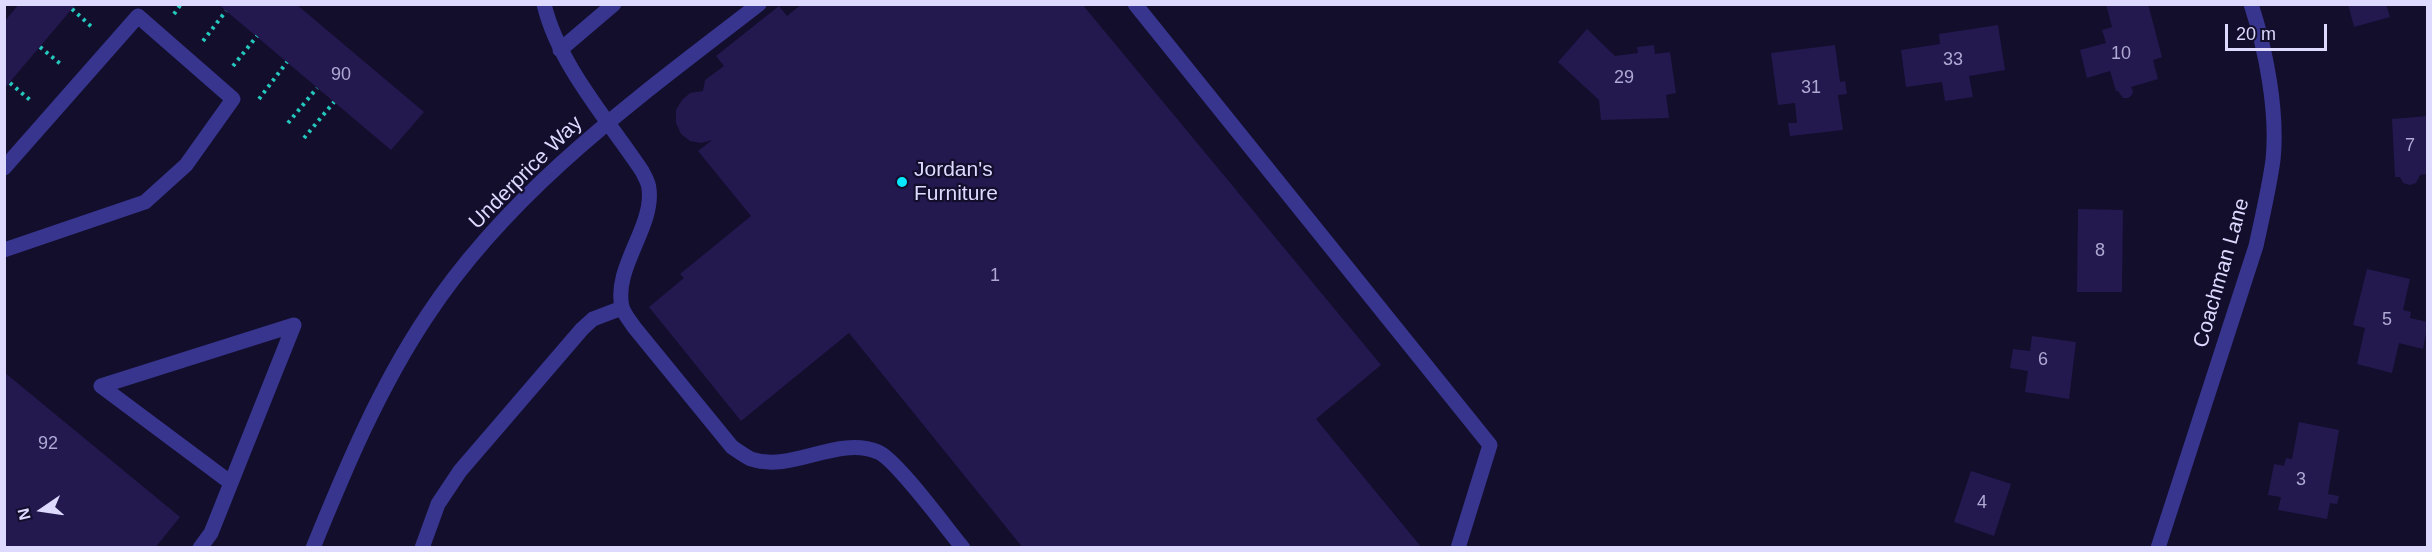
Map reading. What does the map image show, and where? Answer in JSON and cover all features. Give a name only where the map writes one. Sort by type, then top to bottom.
[{"type":"street","points":[[544,4],[549,27],[560,50],[608,122],[759,4]]},
{"type":"street","points":[[560,50],[614,4]]},
{"type":"street","points":[[1135,4],[1490,445],[1458,548]]},
{"type":"street","name":"Coachman Lane","points":[[2158,548],[2256,246],[2266,202],[2273,158],[2272,114],[2267,73],[2251,4]]},
{"type":"street","points":[[4,168],[138,15],[233,99],[186,165],[145,202],[4,250]]},
{"type":"street","name":"Underprice Way","points":[[313,548],[348,461],[375,405],[427,315],[458,273],[494,231],[546,176],[608,122],[642,171],[649,187],[649,204],[625,274],[621,294],[622,308]]},
{"type":"street","points":[[422,548],[438,504],[460,471],[582,329],[593,319],[622,308],[634,327],[732,447],[750,458],[768,462],[860,447],[880,453],[896,466],[963,548]]},
{"type":"street","points":[[200,548],[211,533],[231,483],[265,398],[294,324],[101,386],[231,483]]},
{"type":"path","points":[[189,60],[226,11]]},
{"type":"path","points":[[218,86],[257,36]]},
{"type":"path","points":[[259,99],[287,62]]},
{"type":"path","points":[[288,123],[317,88]]},
{"type":"path","points":[[304,138],[334,102]]},
{"type":"building","points":[[19,4],[76,4],[4,89],[4,22]]},
{"type":"building","points":[[218,4],[296,4],[424,112],[391,150]]},
{"type":"building","points":[[802,4],[1082,4],[1381,365],[1316,419],[1422,548],[1023,548],[849,333],[741,421],[649,307],[684,278],[680,274],[751,216],[698,151],[712,140],[701,143],[690,141],[681,134],[676,123],[676,110],[690,93],[703,91],[705,80],[724,66],[716,56],[779,6],[787,16]]},
{"type":"building","points":[[2106,4],[2148,4],[2162,57],[2153,60],[2158,79],[2131,87],[2132,95],[2128,98],[2123,98],[2116,91],[2110,71],[2087,78],[2080,50],[2106,43],[2102,30],[2112,27]]},
{"type":"building","points":[[2348,4],[2386,4],[2390,17],[2354,27]]},
{"type":"building","points":[[1998,25],[2005,70],[1969,76],[1973,97],[1945,101],[1942,82],[1906,87],[1901,50],[1940,44],[1939,34]]},
{"type":"building","points":[[1587,29],[1615,56],[1638,53],[1637,47],[1654,45],[1655,54],[1670,52],[1676,93],[1666,95],[1669,118],[1601,120],[1599,100],[1558,62]]},
{"type":"building","points":[[1835,45],[1840,82],[1845,81],[1847,94],[1838,95],[1843,130],[1790,136],[1788,123],[1797,123],[1795,103],[1778,105],[1771,53]]},
{"type":"building","points":[[2428,116],[2428,174],[2420,175],[2416,183],[2410,185],[2403,183],[2400,177],[2395,177],[2392,119]]},
{"type":"building","points":[[2078,209],[2123,210],[2122,292],[2077,292]]},
{"type":"building","points":[[2367,269],[2410,279],[2403,310],[2411,312],[2410,318],[2428,322],[2423,349],[2399,343],[2392,373],[2357,364],[2365,328],[2353,325]]},
{"type":"building","points":[[2032,336],[2076,342],[2069,399],[2025,392],[2028,371],[2010,368],[2013,349],[2030,351]]},
{"type":"building","points":[[4,372],[180,517],[155,548],[4,548]]},
{"type":"building","points":[[2299,422],[2339,430],[2328,494],[2339,496],[2337,504],[2330,503],[2327,519],[2278,510],[2281,497],[2268,495],[2274,464],[2284,466],[2286,458],[2292,459]]},
{"type":"building","points":[[1971,471],[2011,484],[1994,536],[1954,522]]},
{"type":"place","name":"Jordan's Furniture","points":[[902,182]]}]
